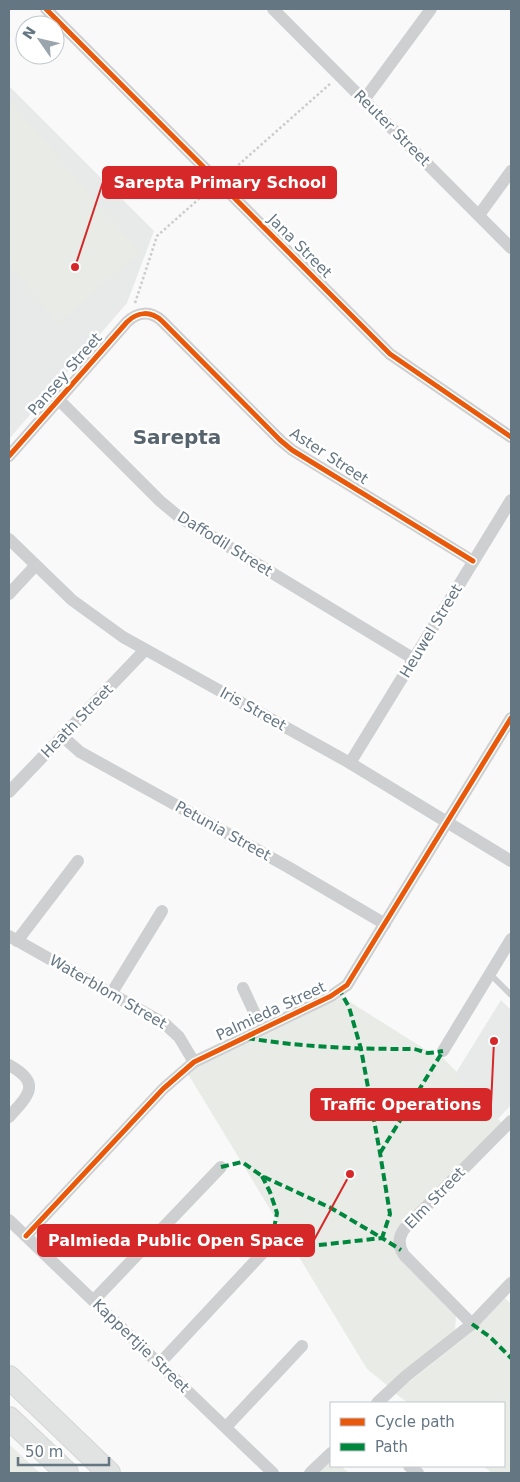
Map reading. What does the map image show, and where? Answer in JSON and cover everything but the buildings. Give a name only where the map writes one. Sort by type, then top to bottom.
[{"type":"highway","points":[[9,1377],[110,1473]]},
{"type":"highway","points":[[9,1418],[67,1473]]},
{"type":"street","name":"Jana Street","points":[[46,9],[390,354],[511,437]]},
{"type":"street","name":"Reuter Street","points":[[273,9],[511,248]]},
{"type":"street","points":[[364,100],[431,9]]},
{"type":"street","points":[[479,215],[511,171]]},
{"type":"street","name":"Pansey Street","points":[[9,456],[130,319],[143,313]]},
{"type":"street","name":"Aster Street","points":[[143,313],[158,318],[292,450],[473,562]]},
{"type":"street","name":"Daffodil Street","points":[[59,400],[160,501],[178,516],[414,659]]},
{"type":"street","name":"Heuwel Street","points":[[350,763],[511,500]]},
{"type":"street","name":"Iris Street","points":[[9,539],[35,566],[86,612],[145,650],[350,763],[511,861]]},
{"type":"street","points":[[9,594],[35,566]]},
{"type":"street","name":"Heath Street","points":[[9,792],[145,650]]},
{"type":"street","name":"Palmieda Street","points":[[26,1236],[163,1090],[194,1062],[340,992],[352,979],[511,718]]},
{"type":"street","name":"Petunia Street","points":[[62,736],[80,752],[288,867],[385,924]]},
{"type":"street","points":[[13,938],[78,861]]},
{"type":"street","points":[[111,994],[162,911]]},
{"type":"street","name":"Waterblom Street","points":[[13,938],[170,1028],[183,1042],[194,1062]]},
{"type":"street","points":[[443,1051],[511,939]]},
{"type":"street","points":[[243,988],[262,1029]]},
{"type":"street","points":[[9,1065],[23,1073],[29,1085],[27,1096],[9,1117]]},
{"type":"street","name":"Elm Street","points":[[472,1324],[404,1255],[400,1246],[400,1237],[406,1228],[511,1121]]},
{"type":"street","points":[[94,1300],[221,1167]]},
{"type":"street","name":"Kappertjie Street","points":[[9,1220],[273,1473]]},
{"type":"street","points":[[159,1364],[271,1244]]},
{"type":"street","points":[[378,1402],[406,1376],[472,1324],[511,1284]]},
{"type":"street","points":[[226,1426],[302,1346]]},
{"type":"street","points":[[310,1473],[330,1454]]},
{"type":"lane","points":[[490,974],[511,995]]},
{"type":"shaded area","points":[[9,86],[154,231],[127,303],[9,439]]},
{"type":"shaded area","points":[[9,100],[140,252],[58,323],[9,265]]},
{"type":"shaded area","points":[[342,997],[439,1058],[441,1056],[457,1072],[455,1076],[502,1123],[395,1237],[456,1316],[455,1330],[388,1386],[367,1369],[188,1074],[198,1066]]},
{"type":"shaded area","points":[[501,1000],[511,1010],[511,1105],[498,1119],[454,1076]]},
{"type":"shaded area","points":[[505,1298],[511,1304],[511,1473],[492,1473],[484,1467],[505,1467],[505,1402],[407,1402],[395,1393],[472,1332]]},
{"type":"shaded area","points":[[9,1444],[40,1473],[9,1473]]},
{"type":"shaded area","points":[[330,1459],[330,1467],[342,1467],[349,1473],[318,1473]]},
{"type":"marked path","points":[[221,1167],[242,1162],[262,1176],[331,1208],[382,1238],[390,1214],[380,1153],[361,1049],[349,1007],[340,991]]},
{"type":"marked path","points":[[247,1038],[287,1044],[328,1047],[412,1049],[428,1053],[443,1051]]},
{"type":"marked path","points":[[380,1153],[443,1051]]},
{"type":"marked path","points":[[262,1176],[277,1213],[271,1244],[293,1248],[382,1238],[401,1250]]},
{"type":"marked path","points":[[472,1324],[490,1337],[511,1358]]},
{"type":"cycle path","points":[[46,9],[390,354],[511,437]]},
{"type":"cycle path","points":[[9,456],[127,322],[140,314],[149,314],[162,321],[292,450],[473,561]]},
{"type":"cycle path","points":[[26,1236],[163,1089],[194,1062],[331,996],[347,985],[511,718]]},
{"type":"place","name":"Sarepta Primary School","points":[[75,267]]},
{"type":"place","name":"Traffic Operations","points":[[494,1041]]},
{"type":"place","name":"Palmieda Public Open Space","points":[[350,1174]]},
{"type":"district","name":"Sarepta","points":[[177,437]]}]
